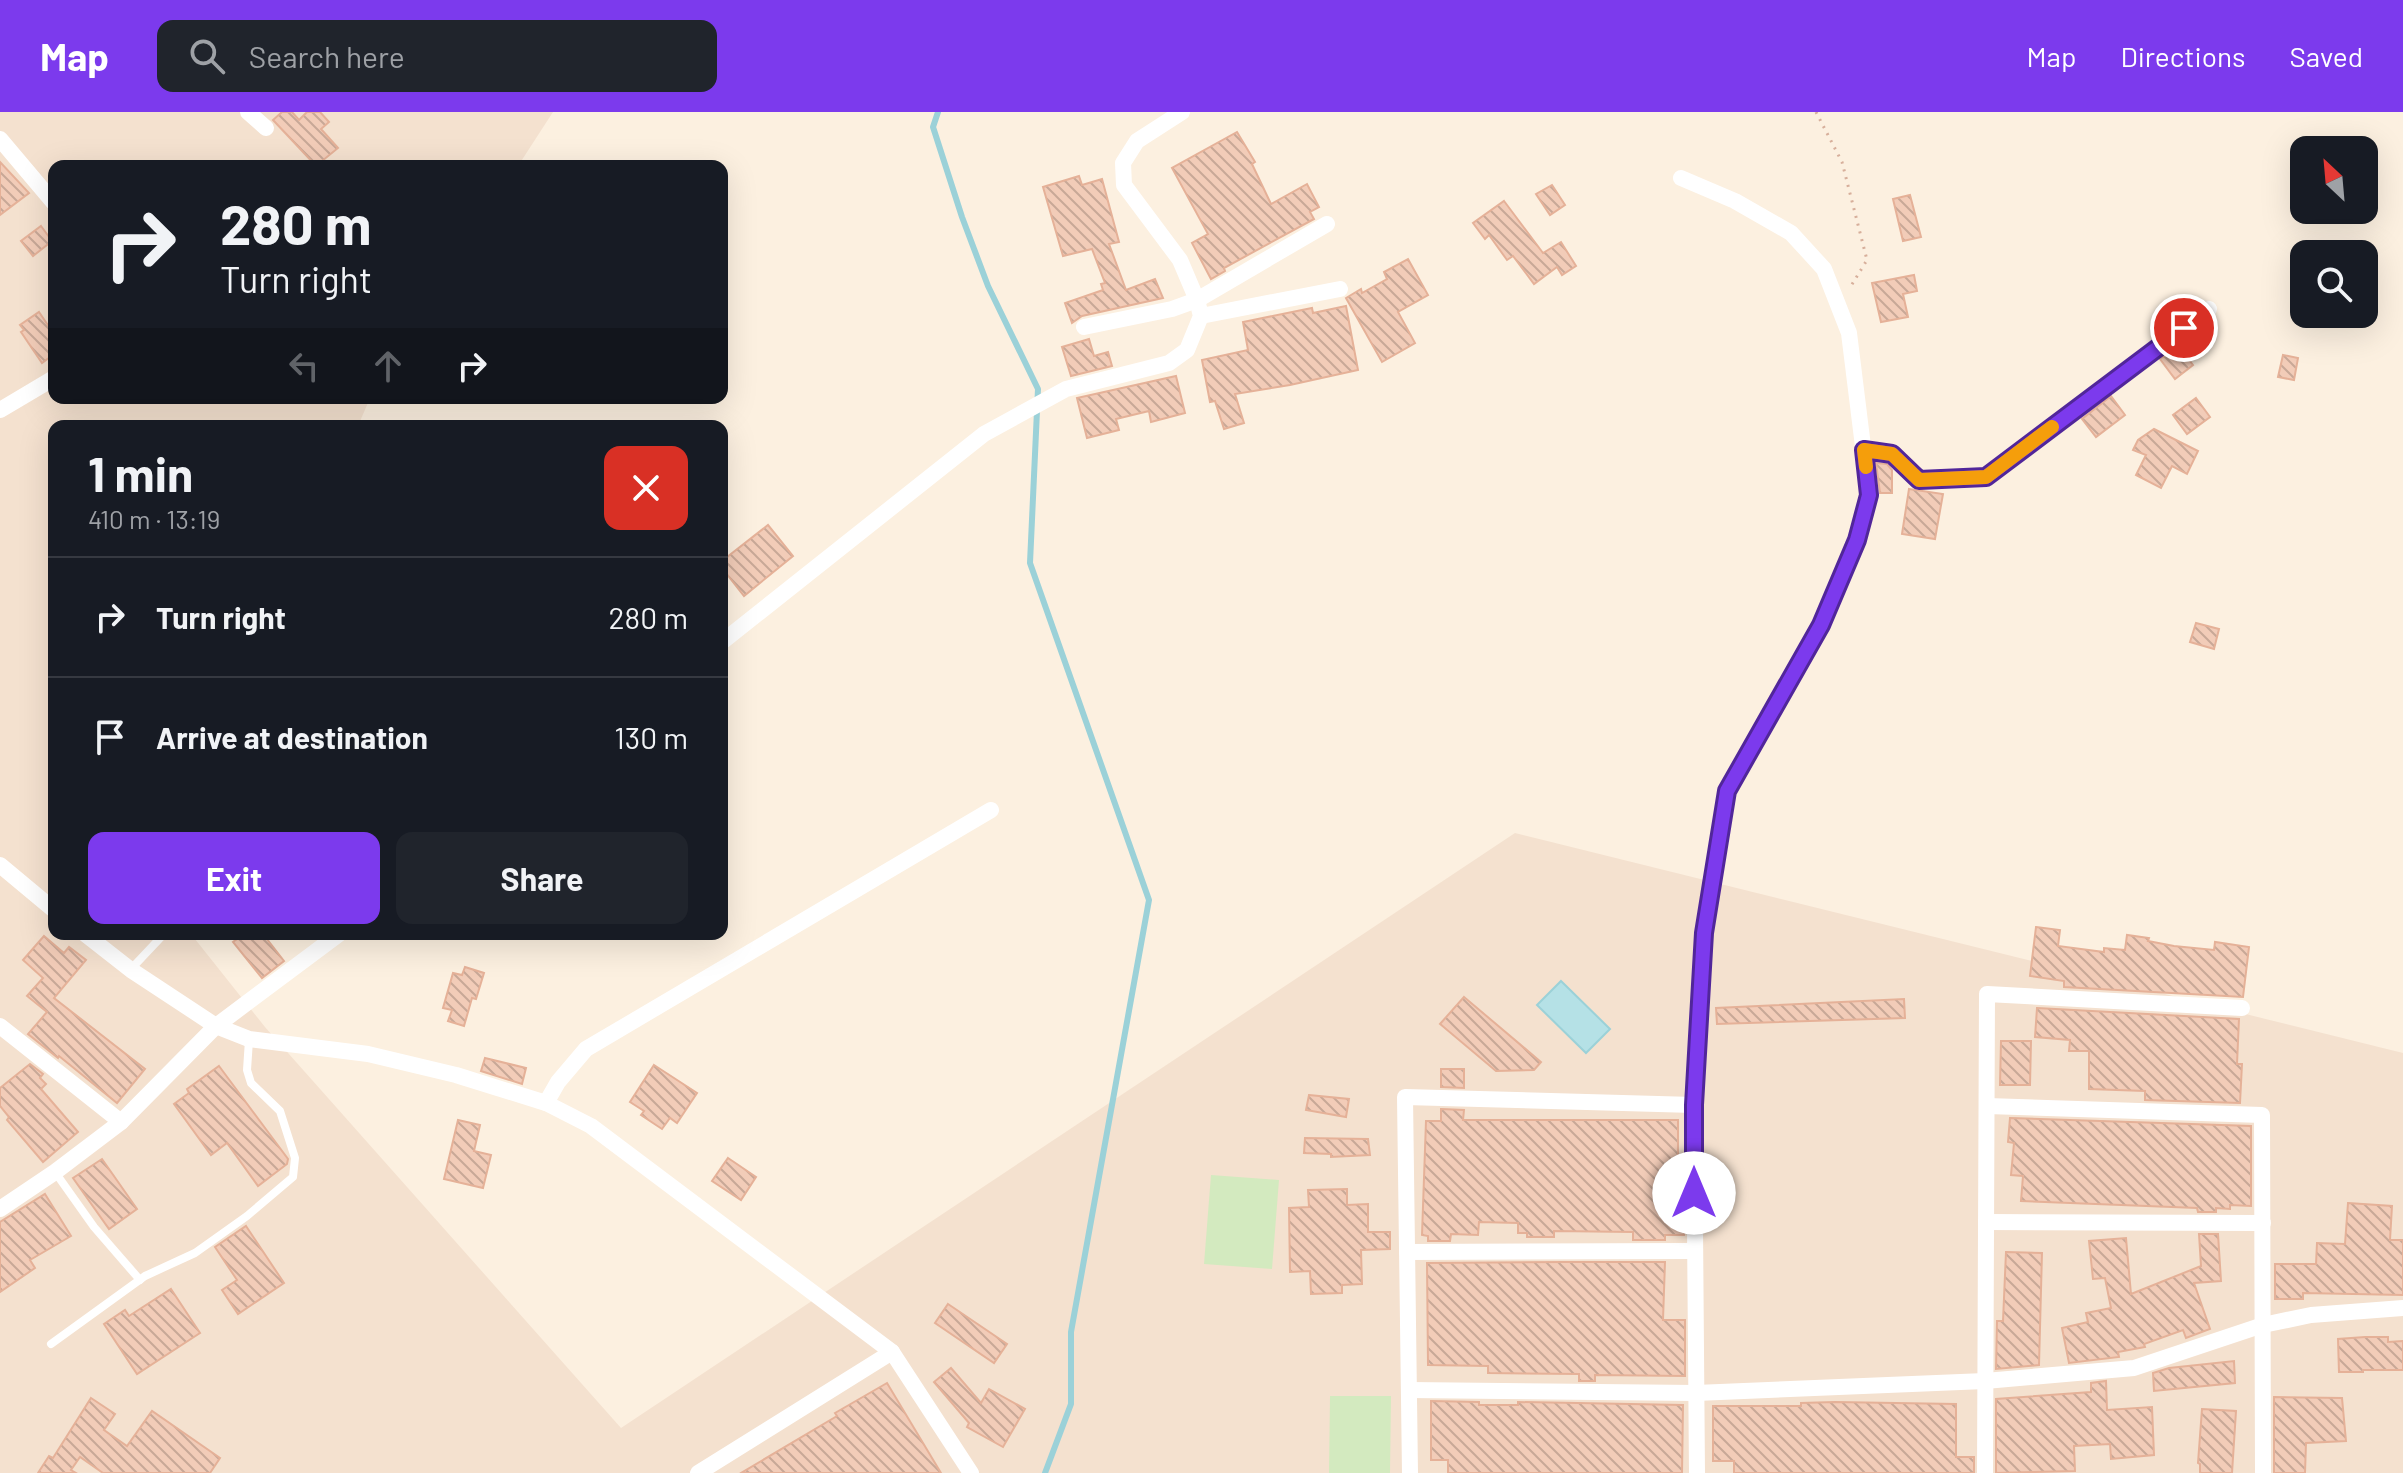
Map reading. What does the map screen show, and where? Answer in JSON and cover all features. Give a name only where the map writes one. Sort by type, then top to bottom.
[{"type":"street","points":[[248,112],[266,128]]},
{"type":"street","points":[[728,637],[984,434],[1066,389],[1169,363],[1187,350],[1199,308],[1180,260],[1124,185],[1123,163],[1137,141],[1182,112]]},
{"type":"street","points":[[0,139],[48,196]]},
{"type":"street","points":[[1681,178],[1735,201],[1791,233],[1824,269],[1849,333],[1869,495],[1857,540],[1821,625],[1727,791],[1704,933],[1694,1105],[1697,1473]]},
{"type":"street","points":[[1199,308],[1327,224]]},
{"type":"street","points":[[1084,327],[1172,309],[1340,289]]},
{"type":"street","points":[[1864,450],[1892,454],[1919,480],[1986,477],[2209,309]]},
{"type":"street","points":[[0,410],[48,382]]},
{"type":"street","points":[[546,1103],[558,1082],[586,1049],[991,810]]},
{"type":"street","points":[[0,865],[48,905]]},
{"type":"street","points":[[93,940],[131,970],[216,1026],[249,1039],[368,1054],[456,1075],[546,1103],[591,1126],[892,1352],[971,1473]]},
{"type":"street","points":[[0,1209],[121,1122],[216,1026],[331,940]]},
{"type":"street","points":[[1985,1473],[1987,994],[2242,1008]]},
{"type":"street","points":[[3,1032],[121,1122]]},
{"type":"street","points":[[1410,1473],[1405,1097],[1694,1105]]},
{"type":"street","points":[[1987,1106],[2262,1115],[2263,1473]]},
{"type":"street","points":[[1986,1222],[2263,1223]]},
{"type":"street","points":[[1407,1252],[1695,1251]]},
{"type":"street","points":[[1409,1390],[1696,1393],[1985,1381],[2134,1368],[2263,1325],[2311,1315],[2403,1308]]},
{"type":"street","points":[[698,1473],[892,1352]]},
{"type":"lane","points":[[131,970],[158,940]]},
{"type":"lane","points":[[51,1344],[140,1280],[195,1253],[247,1216],[293,1177],[295,1158],[280,1111],[251,1083],[247,1070],[249,1039]]},
{"type":"lane","points":[[55,1172],[94,1227],[140,1280]]},
{"type":"path","points":[[1816,112],[1842,162],[1867,260],[1838,306]]},
{"type":"shaded area","points":[[0,112],[553,112],[522,160],[48,160],[48,404],[367,404],[361,420],[48,420],[48,940],[196,940],[265,1027],[621,1428],[1515,833],[2403,1053],[2403,1473],[0,1473]]},
{"type":"green space","points":[[1211,1175],[1279,1180],[1272,1269],[1204,1264]]},
{"type":"green space","points":[[1330,1396],[1391,1396],[1390,1473],[1329,1473]]},
{"type":"water","points":[[1561,981],[1610,1029],[1586,1053],[1537,1005]]},
{"type":"building","points":[[282,112],[292,112],[299,120],[307,112],[320,112],[329,122],[321,129],[338,148],[323,160],[310,160],[273,120]]},
{"type":"building","points":[[1237,132],[1255,162],[1252,164],[1271,204],[1307,184],[1319,207],[1310,212],[1314,219],[1224,268],[1225,271],[1211,279],[1192,243],[1208,234],[1172,168]]},
{"type":"building","points":[[0,162],[29,193],[0,215]]},
{"type":"building","points":[[1079,176],[1082,185],[1102,179],[1119,242],[1109,244],[1126,290],[1155,279],[1163,298],[1082,316],[1072,323],[1065,303],[1103,290],[1101,284],[1105,283],[1092,249],[1063,256],[1043,187]]},
{"type":"building","points":[[1552,185],[1565,205],[1550,215],[1536,194]]},
{"type":"building","points":[[1910,195],[1921,237],[1903,241],[1893,199]]},
{"type":"building","points":[[1504,201],[1543,253],[1561,242],[1576,266],[1562,275],[1557,267],[1534,284],[1513,256],[1507,260],[1489,235],[1485,239],[1473,223]]},
{"type":"building","points":[[41,226],[48,236],[48,244],[33,256],[21,241]]},
{"type":"building","points":[[1408,259],[1428,295],[1398,312],[1415,343],[1382,362],[1346,298],[1387,279],[1384,272]]},
{"type":"building","points":[[1914,275],[1917,291],[1903,294],[1908,317],[1881,322],[1872,283]]},
{"type":"building","points":[[1346,306],[1358,370],[1235,394],[1244,423],[1224,429],[1215,401],[1210,402],[1202,360],[1248,350],[1243,322],[1312,308],[1313,313]]},
{"type":"building","points":[[39,312],[48,325],[48,358],[42,363],[21,332],[24,330],[20,325]]},
{"type":"building","points":[[1089,339],[1094,356],[1108,352],[1112,366],[1071,376],[1062,347]]},
{"type":"building","points":[[2178,346],[2193,365],[2175,379],[2160,359]]},
{"type":"building","points":[[2283,355],[2298,358],[2294,380],[2278,377]]},
{"type":"building","points":[[1176,376],[1185,413],[1151,422],[1149,411],[1116,419],[1119,430],[1087,438],[1077,398]]},
{"type":"building","points":[[2111,396],[2125,415],[2096,437],[2082,419]]},
{"type":"building","points":[[2196,398],[2210,417],[2187,434],[2173,415]]},
{"type":"building","points":[[2154,429],[2198,451],[2187,474],[2172,466],[2161,488],[2136,475],[2146,455],[2133,450],[2138,440]]},
{"type":"building","points":[[1876,463],[1887,464],[1892,470],[1892,493],[1880,493]]},
{"type":"building","points":[[1909,489],[1943,494],[1935,539],[1902,534]]},
{"type":"building","points":[[768,525],[793,556],[744,596],[728,576],[728,556]]},
{"type":"building","points":[[2196,623],[2219,629],[2214,649],[2190,642]]},
{"type":"building","points":[[2036,927],[2060,930],[2058,946],[2104,952],[2104,948],[2125,950],[2127,935],[2174,946],[2214,950],[2215,942],[2249,947],[2243,997],[2064,987],[2064,981],[2030,976]]},
{"type":"building","points":[[44,936],[64,953],[69,947],[86,960],[54,998],[145,1069],[117,1103],[28,1034],[47,1012],[27,996],[43,978],[23,960]]},
{"type":"building","points":[[268,940],[284,961],[262,978],[233,942]]},
{"type":"building","points":[[465,967],[484,973],[476,999],[472,998],[464,1026],[448,1021],[452,1010],[443,1008],[453,973],[462,975]]},
{"type":"building","points":[[1464,997],[1541,1062],[1534,1070],[1496,1071],[1440,1024]]},
{"type":"building","points":[[1904,999],[1905,1018],[1717,1024],[1716,1008]]},
{"type":"building","points":[[2037,1008],[2239,1019],[2237,1064],[2242,1064],[2240,1103],[2145,1100],[2145,1091],[2089,1089],[2089,1051],[2069,1051],[2070,1040],[2035,1037]]},
{"type":"building","points":[[2001,1041],[2031,1041],[2030,1085],[2000,1085]]},
{"type":"building","points":[[485,1058],[526,1068],[522,1084],[481,1071]]},
{"type":"building","points":[[30,1064],[43,1074],[40,1078],[46,1084],[41,1089],[78,1132],[43,1162],[7,1120],[9,1117],[0,1106],[0,1088]]},
{"type":"building","points":[[654,1065],[697,1093],[677,1123],[670,1118],[662,1129],[641,1115],[644,1111],[630,1102]]},
{"type":"building","points":[[219,1066],[288,1159],[287,1164],[258,1186],[227,1143],[211,1155],[174,1104],[189,1093],[187,1089]]},
{"type":"building","points":[[1441,1069],[1464,1069],[1464,1088],[1441,1087]]},
{"type":"building","points":[[1309,1095],[1349,1099],[1346,1117],[1306,1110]]},
{"type":"building","points":[[1441,1109],[1464,1110],[1463,1120],[1678,1120],[1678,1177],[1684,1177],[1684,1235],[1665,1235],[1665,1240],[1633,1240],[1633,1232],[1554,1231],[1554,1237],[1527,1237],[1527,1233],[1518,1233],[1518,1223],[1479,1222],[1478,1235],[1451,1234],[1450,1241],[1428,1241],[1428,1236],[1422,1235],[1426,1121],[1441,1121]]},
{"type":"building","points":[[2010,1118],[2251,1126],[2251,1206],[2230,1205],[2230,1209],[2198,1212],[2197,1208],[2021,1201],[2023,1176],[2011,1175],[2014,1143],[2008,1142]]},
{"type":"building","points":[[458,1120],[480,1125],[474,1151],[491,1155],[483,1188],[444,1179]]},
{"type":"building","points":[[1305,1138],[1368,1139],[1370,1155],[1331,1157],[1331,1154],[1304,1153]]},
{"type":"building","points":[[728,1158],[756,1177],[741,1200],[712,1181]]},
{"type":"building","points":[[102,1159],[137,1209],[109,1229],[73,1178]]},
{"type":"building","points":[[1347,1189],[1347,1205],[1368,1204],[1368,1232],[1390,1232],[1390,1249],[1361,1250],[1362,1284],[1342,1285],[1342,1293],[1311,1294],[1310,1271],[1290,1272],[1289,1208],[1309,1207],[1308,1190]]},
{"type":"building","points":[[45,1194],[71,1236],[30,1260],[35,1268],[0,1292],[0,1222]]},
{"type":"building","points":[[2348,1203],[2392,1206],[2390,1240],[2403,1240],[2403,1295],[2303,1293],[2303,1299],[2275,1299],[2275,1264],[2316,1264],[2317,1243],[2345,1244]]},
{"type":"building","points":[[246,1226],[284,1283],[238,1314],[222,1290],[237,1280],[215,1247]]},
{"type":"building","points":[[2199,1234],[2218,1234],[2221,1281],[2194,1283],[2210,1329],[2186,1338],[2183,1330],[2144,1344],[2145,1347],[2118,1352],[2119,1357],[2069,1363],[2062,1328],[2088,1322],[2086,1313],[2111,1308],[2105,1278],[2093,1279],[2089,1241],[2126,1238],[2131,1294],[2201,1266]]},
{"type":"building","points":[[2006,1252],[2042,1253],[2039,1365],[1996,1369],[1997,1321],[2003,1321]]},
{"type":"building","points":[[1665,1262],[1663,1320],[1685,1320],[1685,1376],[1595,1375],[1595,1381],[1579,1381],[1579,1374],[1488,1373],[1488,1366],[1428,1365],[1427,1263]]},
{"type":"building","points":[[171,1289],[200,1333],[137,1374],[104,1324],[125,1310],[129,1316]]},
{"type":"building","points":[[948,1304],[1007,1344],[994,1363],[935,1323]]},
{"type":"building","points":[[2388,1337],[2388,1342],[2403,1341],[2403,1370],[2339,1372],[2338,1339]]},
{"type":"building","points":[[2234,1361],[2235,1383],[2154,1391],[2153,1373],[2169,1368]]},
{"type":"building","points":[[951,1368],[981,1403],[989,1389],[1025,1409],[1003,1447],[967,1427],[969,1423],[934,1382]]},
{"type":"building","points":[[2106,1381],[2107,1410],[2152,1407],[2154,1455],[2111,1459],[2110,1444],[2074,1446],[2075,1471],[1996,1473],[1996,1399],[2091,1392],[2091,1383]]},
{"type":"building","points":[[887,1383],[941,1473],[741,1473],[837,1416],[835,1413]]},
{"type":"building","points":[[2274,1397],[2342,1398],[2346,1441],[2306,1443],[2305,1473],[2274,1473]]},
{"type":"building","points":[[91,1398],[115,1414],[104,1430],[127,1446],[152,1411],[220,1458],[210,1473],[103,1473],[80,1457],[71,1470],[76,1473],[38,1473],[49,1456],[53,1458]]},
{"type":"building","points":[[1431,1401],[1479,1402],[1479,1405],[1518,1405],[1518,1402],[1683,1405],[1682,1473],[1448,1473],[1448,1460],[1431,1460]]},
{"type":"building","points":[[1801,1403],[1956,1404],[1956,1457],[1974,1457],[1974,1473],[1734,1473],[1734,1461],[1713,1461],[1713,1406],[1801,1406]]},
{"type":"building","points":[[2202,1409],[2236,1411],[2232,1473],[2200,1473]]},
{"type":"waterway","points":[[938,112],[933,127],[962,217],[988,286],[1038,389],[1030,563],[1149,900],[1071,1332],[1071,1404],[1045,1473]]},
{"type":"slow traffic","points":[[1866,467],[1864,450],[1892,454],[1919,480],[1986,477],[2052,427]]},
{"type":"route","points":[[1694,1193],[1694,1105],[1704,933],[1727,791],[1821,625],[1857,540],[1869,495],[1864,450],[1892,454],[1919,480],[1986,477],[2184,328]]}]
